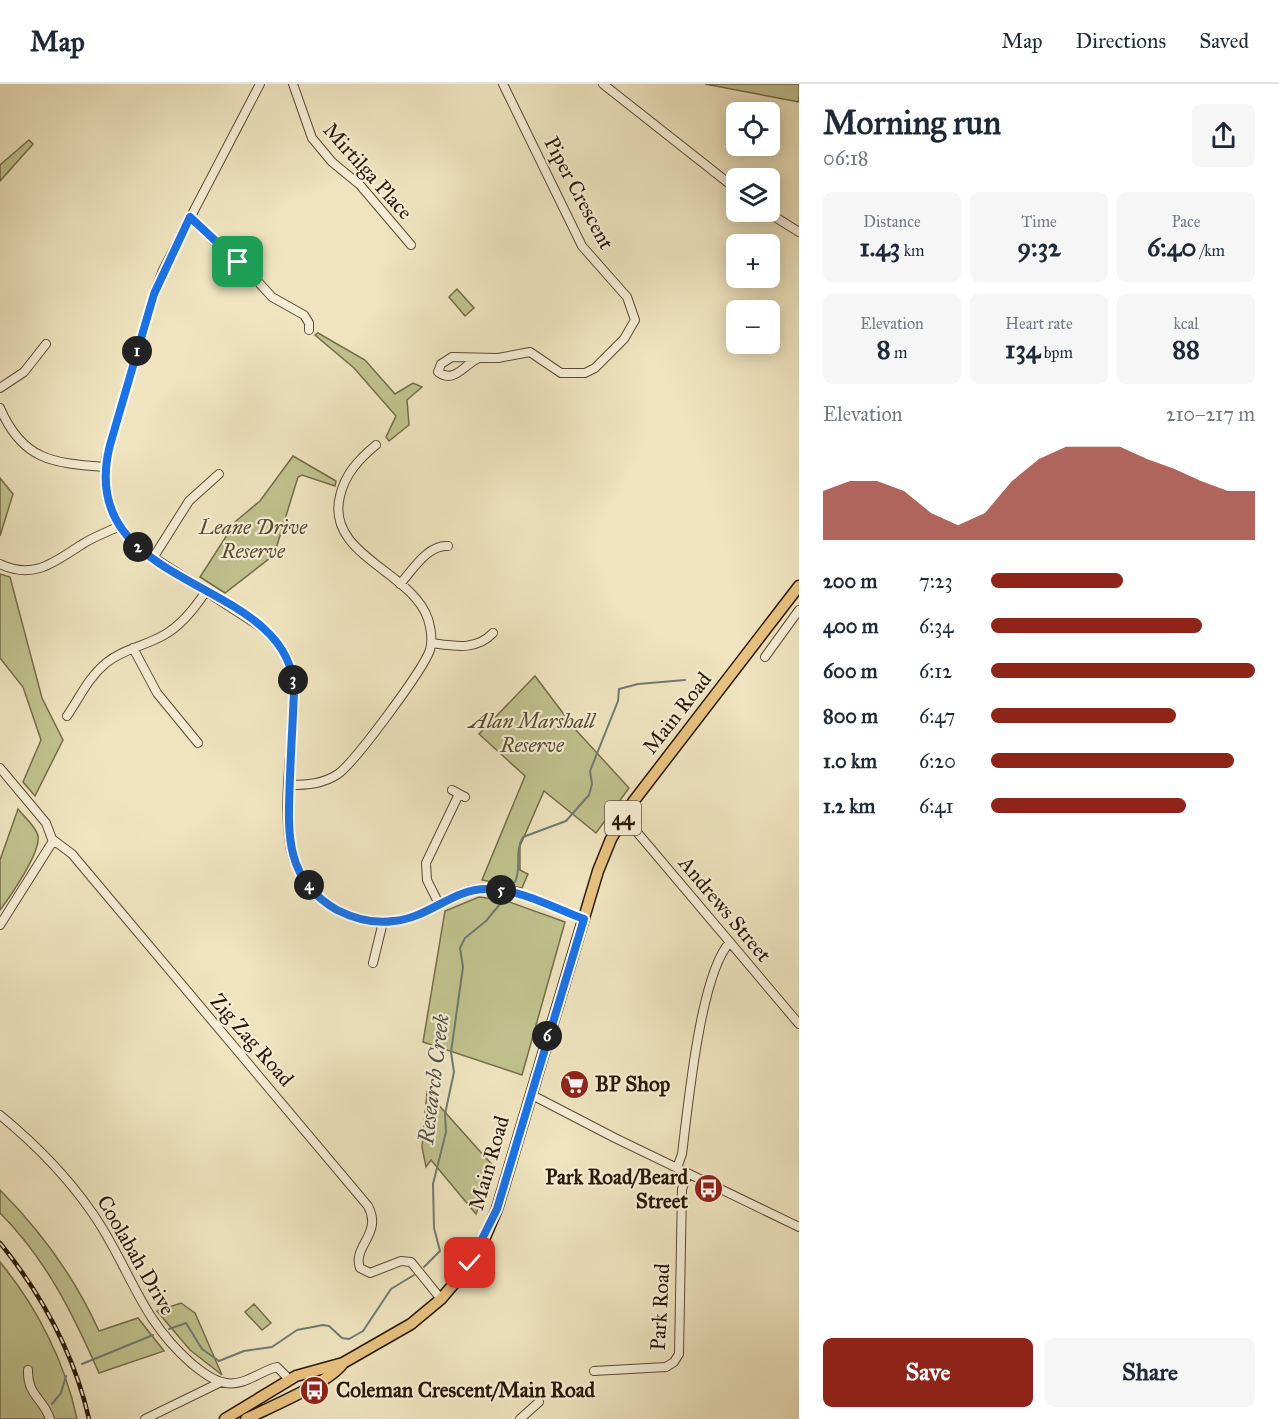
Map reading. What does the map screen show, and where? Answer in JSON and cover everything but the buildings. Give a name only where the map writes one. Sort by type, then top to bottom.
[{"type":"main road","name":"Main Road","points":[[225,1419],[290,1380],[309,1371],[343,1363],[400,1331],[441,1299],[470,1263],[488,1231],[603,858],[621,820],[799,586]]},
{"type":"main road","name":"Main Road","points":[[246,1419],[335,1372],[343,1363]]},
{"type":"main road","points":[[290,1380],[298,1393]]},
{"type":"street","points":[[260,84],[190,217],[154,294],[105,467],[108,497],[120,526],[132,542],[267,631],[287,657],[294,683],[289,838],[295,862],[305,880],[320,898],[340,912],[362,920],[382,922],[413,917],[463,892],[491,889],[521,896],[584,919]]},
{"type":"street","name":"Mirtilga Place","points":[[293,84],[312,138],[332,162],[360,185],[411,245]]},
{"type":"street","name":"Piper Crescent","points":[[477,359],[503,358],[530,352],[561,373],[580,374],[595,368],[630,332],[634,320],[632,307],[627,297],[582,246],[503,84]]},
{"type":"street","points":[[603,84],[726,181]]},
{"type":"street","points":[[190,217],[201,225],[225,252],[251,273],[272,297],[303,315],[308,320],[309,330]]},
{"type":"street","points":[[780,220],[799,232]]},
{"type":"street","points":[[303,315],[312,311]]},
{"type":"street","points":[[0,388],[24,372],[46,344]]},
{"type":"street","points":[[0,408],[13,434],[34,453],[58,463],[105,467]]},
{"type":"street","points":[[290,785],[322,782],[344,769],[419,671],[431,644],[426,613],[400,585],[350,540],[338,518],[338,501],[347,477],[355,464],[376,445]]},
{"type":"street","points":[[153,558],[189,501],[219,474]]},
{"type":"street","points":[[0,564],[19,570],[45,568],[88,541],[120,526]]},
{"type":"street","points":[[400,585],[430,552],[440,546],[448,546]]},
{"type":"street","points":[[67,716],[96,672],[112,658],[164,635],[177,626],[192,611],[206,591]]},
{"type":"street","points":[[765,657],[799,610]]},
{"type":"street","points":[[431,644],[469,646],[483,641],[493,633]]},
{"type":"street","points":[[133,648],[152,687],[198,743]]},
{"type":"street","name":"Zig Zag Road","points":[[0,768],[46,823],[53,841],[72,854],[368,1206],[373,1226],[358,1260],[360,1268],[370,1273],[401,1261],[411,1262],[441,1299]]},
{"type":"street","points":[[440,904],[427,880],[426,863],[459,794]]},
{"type":"street","name":"Andrews Street","points":[[621,820],[636,831],[799,1024]]},
{"type":"street","points":[[0,925],[53,841]]},
{"type":"street","points":[[373,963],[382,922]]},
{"type":"street","points":[[677,1168],[682,1154],[694,1053],[717,960],[730,942]]},
{"type":"street","points":[[530,1094],[799,1227]]},
{"type":"street","name":"Coolabah Drive","points":[[0,1115],[40,1150],[86,1203],[100,1224],[135,1294],[162,1334],[197,1368],[220,1382]]},
{"type":"street","name":"Park Road","points":[[594,1371],[666,1367],[674,1362],[679,1354],[682,1189],[688,1174]]},
{"type":"street","points":[[145,1419],[220,1382],[241,1382],[278,1367],[290,1380]]},
{"type":"street","points":[[28,1370],[29,1388],[46,1408],[50,1419]]},
{"type":"street","points":[[520,1419],[539,1402]]},
{"type":"green space","points":[[705,84],[799,84],[799,102]]},
{"type":"green space","points":[[29,140],[33,144],[0,181],[0,165]]},
{"type":"green space","points":[[457,289],[474,308],[465,316],[449,297]]},
{"type":"green space","points":[[318,333],[365,360],[395,394],[413,383],[422,387],[407,400],[409,425],[389,441],[386,437],[396,416],[354,368],[315,335]]},
{"type":"green space","name":"Leane Drive Reserve","points":[[293,456],[336,481],[335,486],[302,475],[298,477],[274,555],[225,593],[200,577],[236,521],[260,501]]},
{"type":"green space","points":[[0,478],[13,494],[0,536]]},
{"type":"green space","points":[[0,574],[10,577],[42,698],[63,740],[35,796],[23,782],[41,740],[23,687],[0,658]]},
{"type":"green space","name":"Alan Marshall Reserve","points":[[535,676],[575,729],[629,788],[596,833],[544,791],[520,846],[520,870],[528,874],[522,888],[482,880],[525,776],[479,734]]},
{"type":"green space","points":[[18,809],[35,829],[38,843],[24,874],[0,910],[0,860]]},
{"type":"green space","points":[[479,897],[504,900],[565,922],[522,1075],[423,1042],[445,911]]},
{"type":"green space","points":[[427,1092],[494,1167],[476,1214],[431,1160],[426,1167],[422,1147]]},
{"type":"green space","points":[[0,1190],[56,1256],[90,1311],[99,1331],[138,1318],[164,1351],[99,1373],[79,1330],[45,1268],[0,1213]]},
{"type":"green space","points":[[0,1262],[26,1298],[48,1336],[65,1377],[77,1419],[0,1419]]},
{"type":"green space","points":[[181,1303],[195,1313],[222,1375],[190,1350],[157,1311]]},
{"type":"green space","points":[[254,1304],[271,1323],[262,1330],[245,1312]]},
{"type":"waterway","name":"Research Creek","points":[[515,882],[520,842],[523,837],[566,821],[589,795],[592,784],[590,771],[618,701],[619,689],[638,684],[685,680]]},
{"type":"waterway","name":"Research Creek","points":[[424,1267],[440,1251],[434,1228],[433,1184],[446,1132],[445,1114],[454,1072],[451,1052],[463,967],[460,948],[465,938],[486,921],[500,904]]},
{"type":"waterway","name":"Research Creek","points":[[169,1329],[186,1323],[202,1349],[219,1361],[244,1351],[272,1347],[297,1330],[323,1325],[329,1326],[342,1338],[349,1339],[363,1331],[391,1289],[414,1275]]},
{"type":"waterway","name":"Research Creek","points":[[82,1364],[153,1335]]},
{"type":"waterway","name":"Research Creek","points":[[52,1404],[61,1393],[66,1376]]},
{"type":"railway","points":[[0,1243],[30,1283],[55,1326],[75,1371],[89,1419]]},
{"type":"place","name":"BP Shop","points":[[574,1084]]},
{"type":"place","name":"Park Road/Beard Street","points":[[709,1189]]},
{"type":"place","name":"Coleman Crescent/Main Road","points":[[315,1390]]},
{"type":"route","points":[[238,262],[190,217],[163,270],[154,294],[106,459],[105,485],[114,515],[132,542],[267,631],[280,644],[287,657],[292,670],[294,690],[288,832],[291,850],[298,868],[310,887],[326,903],[347,915],[369,921],[405,920],[421,915],[456,895],[478,889],[505,891],[584,919],[497,1209],[483,1242],[470,1263]]}]
